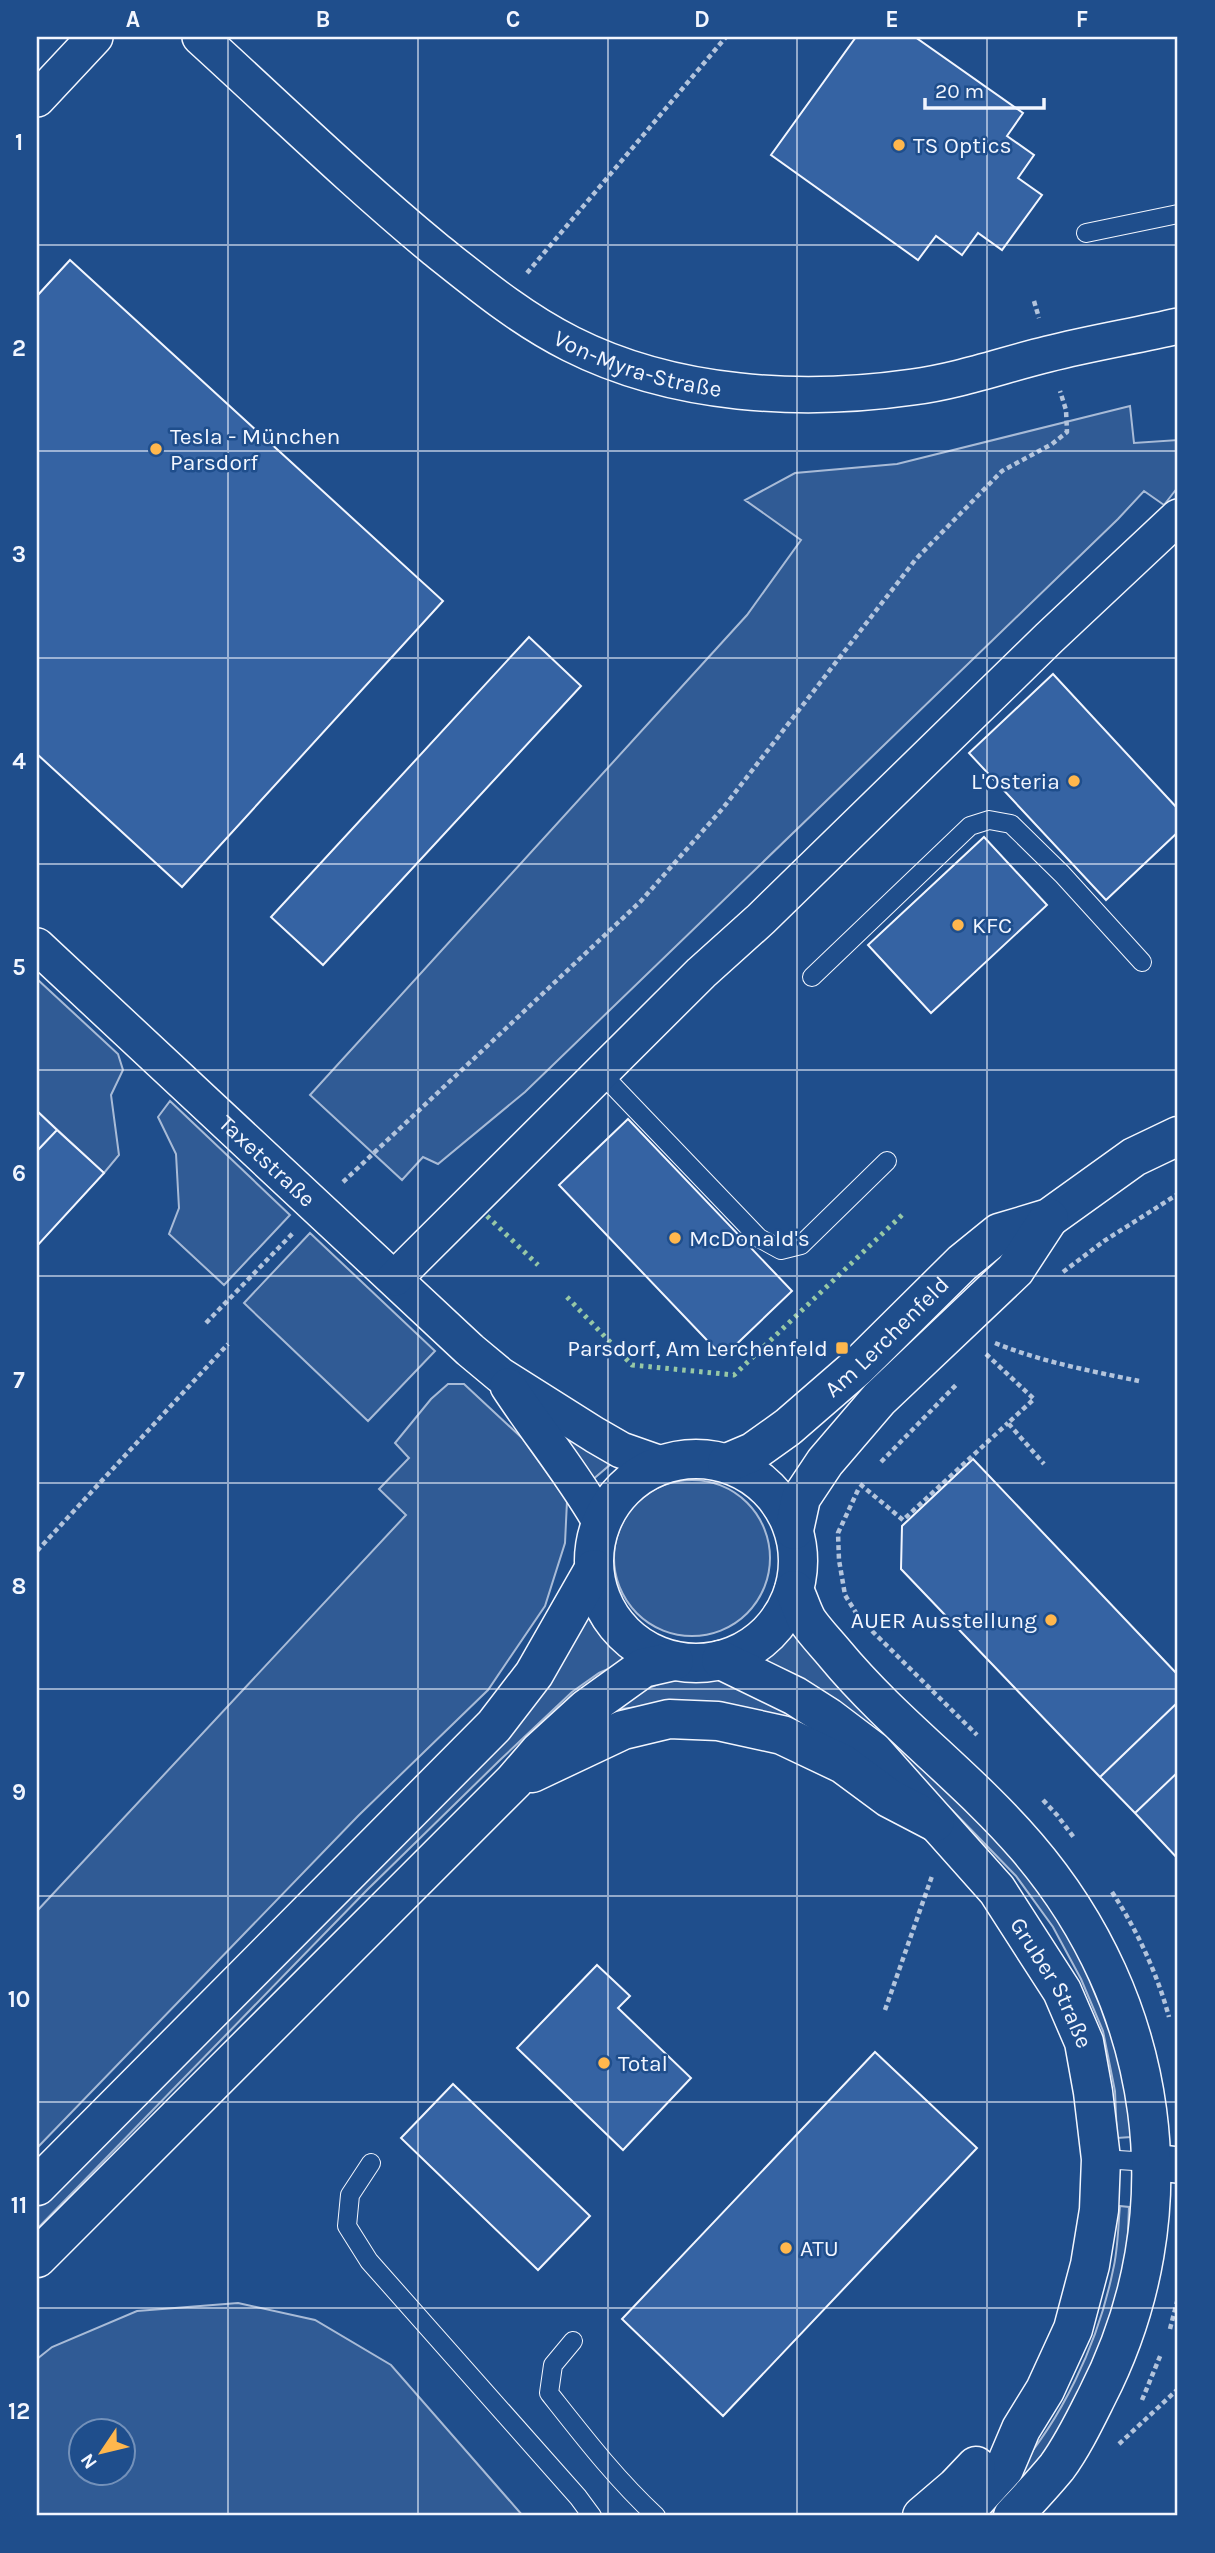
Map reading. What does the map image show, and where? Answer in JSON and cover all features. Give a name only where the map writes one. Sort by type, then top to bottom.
[{"type":"main road","name":"Am Lerchenfeld","points":[[727,1463],[753,1452],[795,1421],[856,1368],[962,1263],[999,1233],[1049,1218],[1134,1157],[1178,1136]]},
{"type":"main road","name":"Am Lerchenfeld","points":[[794,1530],[800,1498],[830,1455],[879,1399],[1015,1270],[1049,1218]]},
{"type":"main road","name":"Am Lerchenfeld","points":[[694,1458],[727,1463],[761,1482],[775,1496],[794,1530],[798,1570],[794,1590],[788,1606],[767,1635],[753,1646],[721,1660],[705,1663],[674,1661],[657,1655],[625,1635],[604,1605],[594,1569],[594,1554],[601,1523],[625,1488],[645,1472],[661,1464],[694,1458]]},
{"type":"main road","points":[[37,2186],[494,1727],[534,1674],[594,1569]]},
{"type":"main road","points":[[794,1590],[807,1619],[863,1688],[988,1806],[1027,1847],[1069,1902],[1098,1949],[1117,1993],[1133,2039],[1149,2118],[1165,2163],[1121,2347],[1083,2425],[1058,2466],[1013,2516]]},
{"type":"main road","name":"Gruber Straße","points":[[721,1660],[795,1696],[873,1751],[997,1890],[1062,1991],[1084,2042],[1101,2159],[1099,2210],[1090,2265],[1073,2329],[1045,2390],[1021,2429],[1004,2469],[961,2516]]},
{"type":"main road","points":[[37,2258],[514,1782],[540,1751],[586,1709],[643,1668],[674,1661]]},
{"type":"main road","points":[[514,1782],[623,1730],[669,1719],[718,1721],[782,1735],[843,1764],[889,1798],[935,1822]]},
{"type":"main road","name":"Gruber Straße","points":[[922,2516],[986,2456],[1021,2429]]},
{"type":"street","points":[[37,99],[94,37]]},
{"type":"street","name":"Von-Myra-Straße","points":[[200,37],[394,215],[502,303],[571,344],[639,371],[688,383],[744,390],[799,395],[863,393],[916,387],[1178,326]]},
{"type":"street","points":[[395,1278],[701,973],[761,919],[1049,638],[1178,517]]},
{"type":"street","name":"Taxetstraße","points":[[40,955],[500,1375],[621,1450],[661,1464]]},
{"type":"street","name":"Taxetstraße","points":[[500,1375],[584,1493],[601,1523]]},
{"type":"lane","points":[[1086,233],[1178,214]]},
{"type":"lane","points":[[812,977],[971,826],[989,820],[1011,824],[1062,874],[1142,962]]},
{"type":"lane","points":[[600,1072],[759,1238],[781,1250],[801,1245],[887,1161]]},
{"type":"lane","points":[[1101,2159],[1165,2163]]},
{"type":"lane","points":[[370,2163],[350,2194],[347,2226],[369,2261],[592,2516]]},
{"type":"lane","points":[[573,2341],[553,2365],[549,2393],[598,2456],[656,2516]]},
{"type":"lane","points":[[578,2497],[601,2516]]},
{"type":"path","points":[[502,303],[726,37]]},
{"type":"path","points":[[206,1323],[363,1161],[641,901],[723,808],[925,549],[1002,471],[1052,444],[1067,432],[1066,410],[1034,301]]},
{"type":"path","points":[[988,1340],[1022,1354],[1058,1364],[1139,1381]]},
{"type":"path","points":[[37,1551],[228,1344]]},
{"type":"path","points":[[860,1484],[902,1520],[1034,1399],[986,1354]]},
{"type":"path","points":[[1008,1423],[1044,1464]]},
{"type":"shaded area","points":[[1130,406],[1134,443],[1178,440],[1178,487],[1164,505],[1144,491],[525,1092],[438,1164],[423,1157],[402,1180],[310,1095],[747,615],[801,540],[745,500],[795,473],[897,464]]},
{"type":"shaded area","points":[[37,979],[118,1054],[123,1070],[111,1095],[119,1155],[104,1173],[37,1111]]},
{"type":"shaded area","points":[[170,1101],[290,1215],[224,1285],[169,1234],[179,1208],[176,1154],[158,1117]]},
{"type":"shaded area","points":[[310,1233],[435,1351],[368,1421],[244,1303]]},
{"type":"shaded area","points":[[448,1384],[464,1384],[522,1438],[567,1501],[565,1543],[545,1606],[488,1690],[358,1816],[37,2148],[37,1911],[406,1515],[379,1489],[409,1458],[395,1443],[431,1399]]},
{"type":"shaded area","points":[[555,1425],[611,1464],[591,1481]]},
{"type":"shaded area","points":[[692,1480],[722,1486],[747,1503],[764,1528],[770,1558],[764,1588],[747,1613],[722,1630],[692,1636],[662,1630],[637,1613],[620,1588],[614,1558],[620,1528],[637,1503],[662,1486]]},
{"type":"shaded area","points":[[585,1611],[604,1639],[631,1659],[599,1673],[572,1692],[500,1760],[367,1890],[37,2229],[37,2205],[358,1880]]},
{"type":"shaded area","points":[[792,1626],[1026,1869],[1092,1974],[1128,2086],[1131,2137],[1117,2138],[1115,2091],[1103,2031],[1081,1979],[1053,1927],[1016,1876],[877,1738],[759,1661],[780,1642]]},
{"type":"shaded area","points":[[702,1677],[727,1680],[821,1726],[662,1704],[621,1709],[620,1704],[650,1688],[668,1681]]},
{"type":"shaded area","points":[[1120,2206],[1129,2207],[1125,2263],[1116,2306],[1091,2373],[1057,2434],[1014,2490],[989,2516],[972,2516],[1028,2456],[1046,2432],[1075,2381],[1098,2326],[1106,2298],[1116,2255]]},
{"type":"shaded area","points":[[238,2303],[315,2320],[391,2365],[523,2516],[37,2516],[37,2359],[52,2347],[137,2311]]},
{"type":"building","name":"TS Optics","points":[[856,37],[915,37],[1023,113],[1007,136],[1034,155],[1018,178],[1042,195],[1002,250],[978,233],[962,255],[936,236],[918,260],[771,155]]},
{"type":"building","name":"Tesla - München Parsdorf","points":[[70,260],[443,601],[182,887],[37,754],[37,296]]},
{"type":"building","points":[[529,637],[581,686],[323,965],[271,917]]},
{"type":"building","name":"L'Osteria","points":[[1053,674],[1178,809],[1178,832],[1106,900],[969,753]]},
{"type":"building","name":"KFC","points":[[984,837],[1047,905],[931,1013],[868,945]]},
{"type":"building","points":[[37,1111],[57,1130],[37,1151]]},
{"type":"building","name":"McDonald's","points":[[628,1119],[792,1291],[723,1357],[559,1185]]},
{"type":"building","points":[[57,1130],[104,1173],[37,1246],[37,1151]]},
{"type":"building","points":[[973,1459],[1178,1675],[1178,1702],[1100,1777],[901,1569],[902,1526]]},
{"type":"building","points":[[1178,1702],[1178,1772],[1135,1813],[1100,1777]]},
{"type":"building","points":[[1178,1772],[1178,1859],[1135,1813]]},
{"type":"building","name":"Total","points":[[597,1965],[630,1996],[618,2008],[691,2078],[623,2150],[517,2048]]},
{"type":"building","name":"ATU","points":[[875,2052],[977,2148],[723,2416],[622,2319]]},
{"type":"building","points":[[453,2084],[590,2216],[538,2270],[401,2138]]},
{"type":"hedge","points":[[567,1297],[632,1365],[734,1375],[902,1215]]},
{"type":"hedge","points":[[487,1216],[538,1265]]},
{"type":"place","name":"TS Optics","points":[[899,145]]},
{"type":"place","name":"Tesla - München Parsdorf","points":[[156,449]]},
{"type":"place","name":"L'Osteria","points":[[1074,781]]},
{"type":"place","name":"KFC","points":[[958,925]]},
{"type":"place","name":"McDonald's","points":[[675,1238]]},
{"type":"place","name":"Parsdorf, Am Lerchenfeld","points":[[842,1348]]},
{"type":"place","name":"AUER Ausstellung","points":[[1051,1620]]},
{"type":"place","name":"Total","points":[[604,2063]]},
{"type":"place","name":"ATU","points":[[786,2248]]}]
